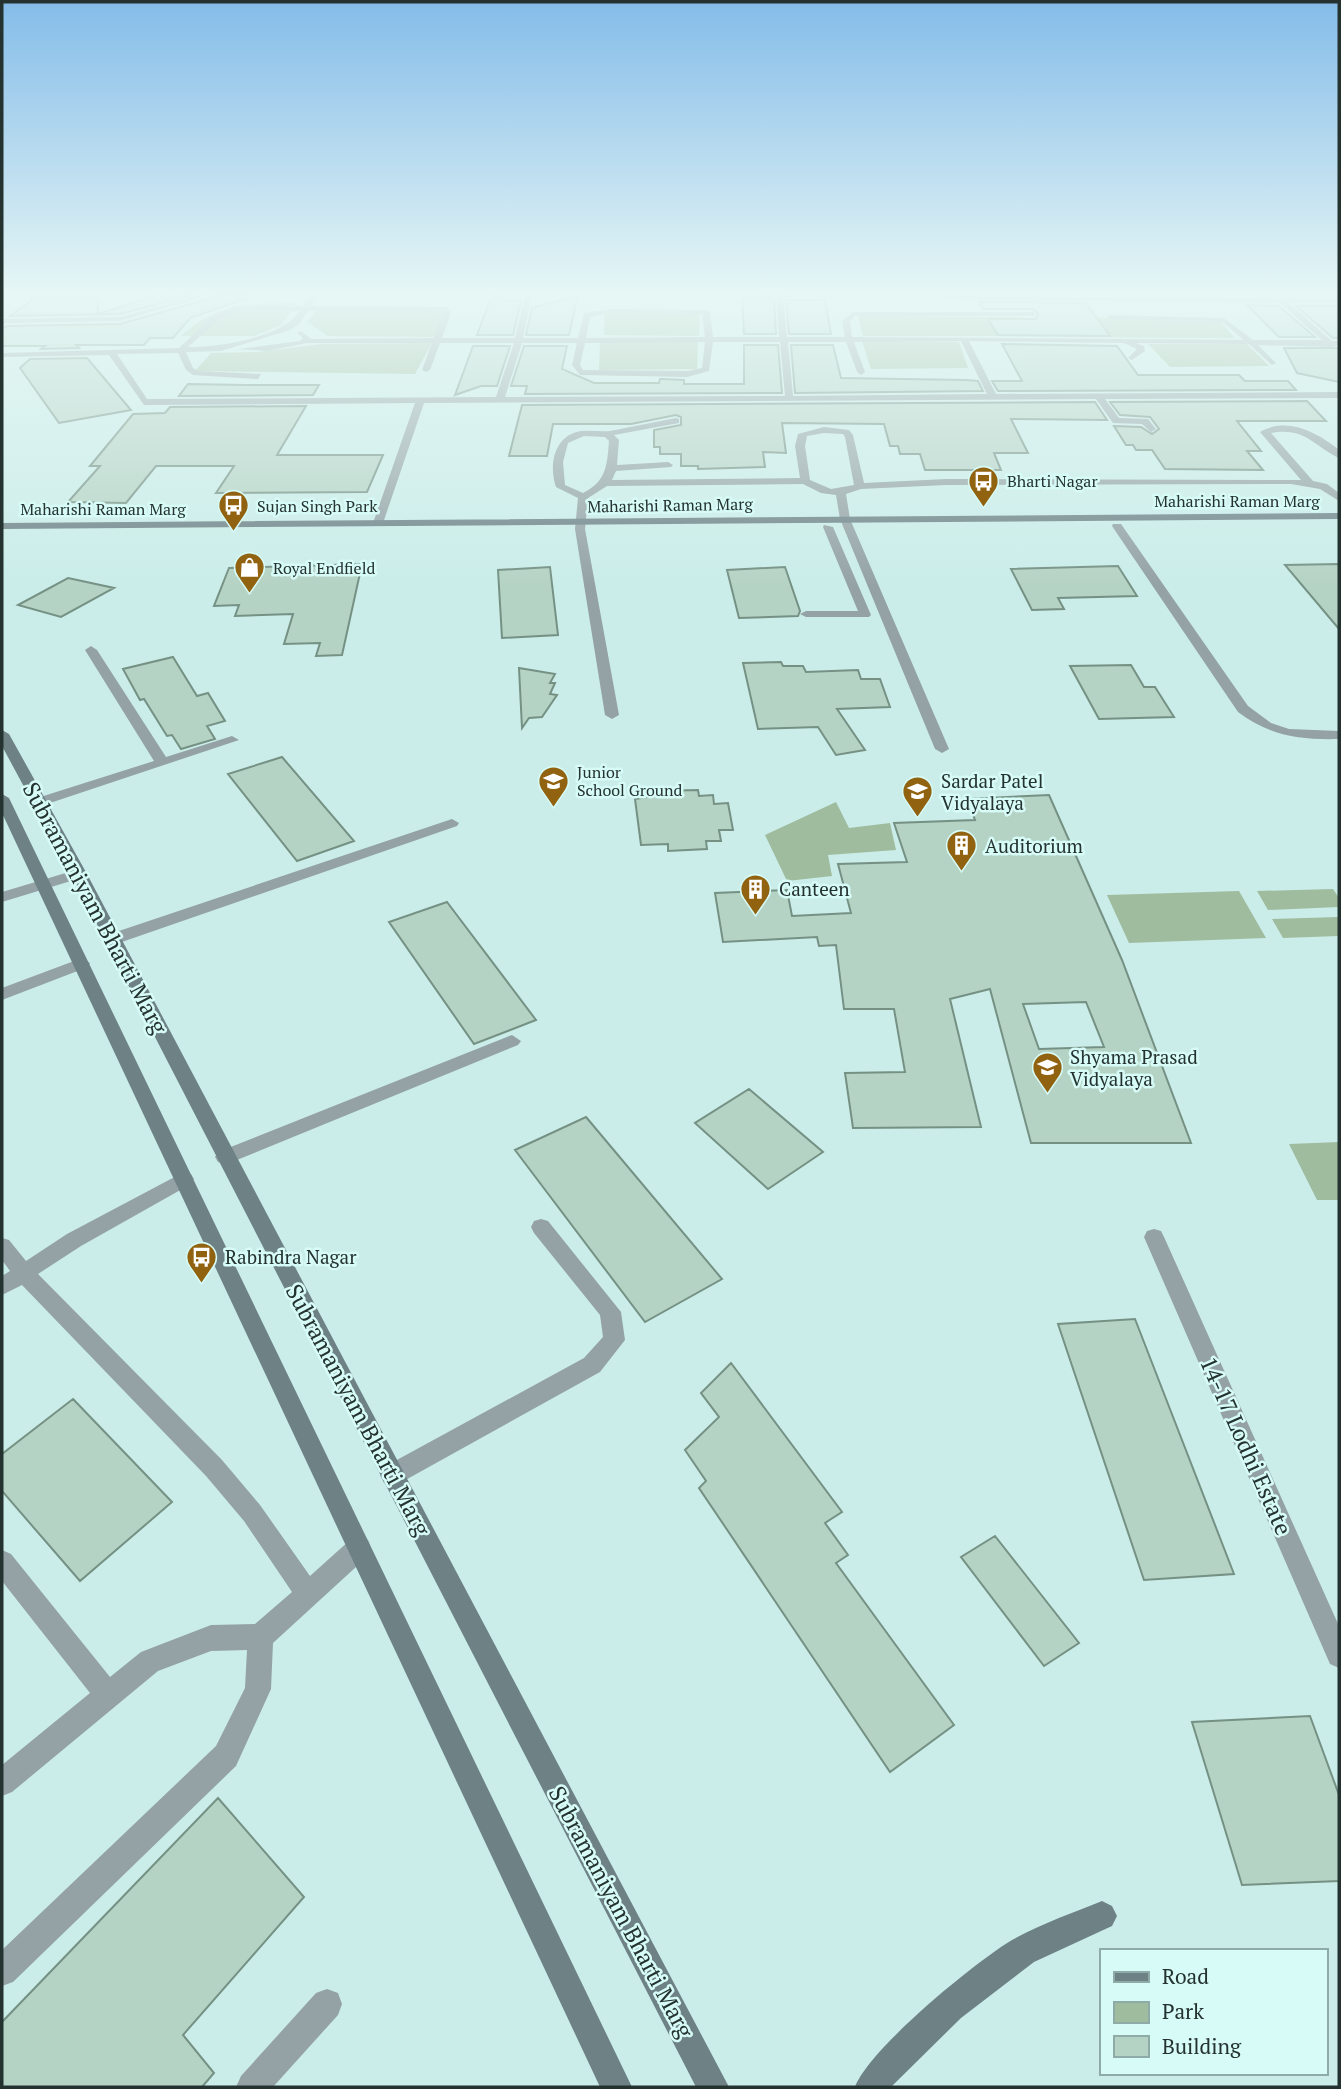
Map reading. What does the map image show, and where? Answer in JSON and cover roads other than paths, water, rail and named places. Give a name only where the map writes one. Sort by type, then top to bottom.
[{"type":"main road","name":"Maharishi Raman Marg","points":[[2,533],[1339,516]]},
{"type":"main road","name":"Maharishi Raman Marg","points":[[2,526],[378,523],[828,527],[846,523],[1339,525]]},
{"type":"main road","name":"Subramaniyam Bharti Marg","points":[[2,734],[79,874],[713,2087]]},
{"type":"main road","name":"Subramaniyam Bharti Marg","points":[[2,797],[615,2087]]},
{"type":"main road","points":[[872,2087],[888,2065],[950,2007],[1023,1951],[1102,1916]]},
{"type":"street","points":[[138,392],[144,402],[1339,395]]},
{"type":"street","points":[[499,401],[502,392]]},
{"type":"street","points":[[789,392],[789,397]]},
{"type":"street","points":[[1098,396],[1116,421],[1145,421],[1151,429]]},
{"type":"street","points":[[378,523],[420,402]]},
{"type":"street","points":[[583,497],[568,491],[558,482],[556,475],[564,442],[584,433],[606,434],[676,421]]},
{"type":"street","points":[[805,481],[800,446],[803,434],[836,430],[846,432],[850,437],[859,486]]},
{"type":"street","points":[[1308,482],[1265,432],[1303,430],[1320,439],[1339,455]]},
{"type":"street","points":[[606,434],[614,440],[612,468],[607,483]]},
{"type":"street","points":[[612,468],[668,466]]},
{"type":"street","points":[[583,497],[607,483],[805,481],[813,487],[841,492],[859,486],[946,482],[1308,482],[1323,486],[1339,498]]},
{"type":"street","points":[[841,492],[846,523],[942,749]]},
{"type":"street","points":[[583,497],[580,525],[612,715]]},
{"type":"street","points":[[1117,526],[1243,709],[1265,727],[1295,735],[1339,735]]},
{"type":"street","points":[[806,614],[865,615],[828,527]]},
{"type":"street","points":[[91,650],[162,762]]},
{"type":"street","points":[[39,802],[232,740]]},
{"type":"street","points":[[113,939],[452,823]]},
{"type":"street","points":[[2,897],[79,874]]},
{"type":"street","points":[[2,994],[82,964]]},
{"type":"street","points":[[225,1157],[512,1041]]},
{"type":"street","points":[[2,1287],[74,1240],[184,1179]]},
{"type":"street","points":[[392,1475],[592,1365],[614,1340],[610,1312],[541,1227]]},
{"type":"street","name":"14-17 Lodhi Estate","points":[[1154,1237],[1339,1656]]},
{"type":"street","points":[[2,1246],[23,1272],[214,1468],[252,1513],[308,1594]]},
{"type":"street","points":[[2,1782],[150,1661],[211,1638],[260,1637],[359,1548]]},
{"type":"street","points":[[2,1562],[108,1695]]},
{"type":"street","points":[[2,1971],[226,1756],[258,1689],[260,1637]]},
{"type":"street","points":[[252,2087],[327,2004]]},
{"type":"place","name":"Bharti Nagar","points":[[984,508]]},
{"type":"place","name":"Sujan Singh Park","points":[[234,533]]},
{"type":"place","name":"Royal Endfield","points":[[250,595]]},
{"type":"place","name":"Junior School Ground","points":[[554,808]]},
{"type":"place","name":"Sardar Patel Vidyalaya","points":[[918,819]]},
{"type":"place","name":"Auditorium","points":[[962,873]]},
{"type":"place","name":"Canteen","points":[[756,916]]},
{"type":"place","name":"Shyama Prasad Vidyalaya","points":[[1047,1095]]},
{"type":"place","name":"Rabindra Nagar","points":[[202,1284]]}]
